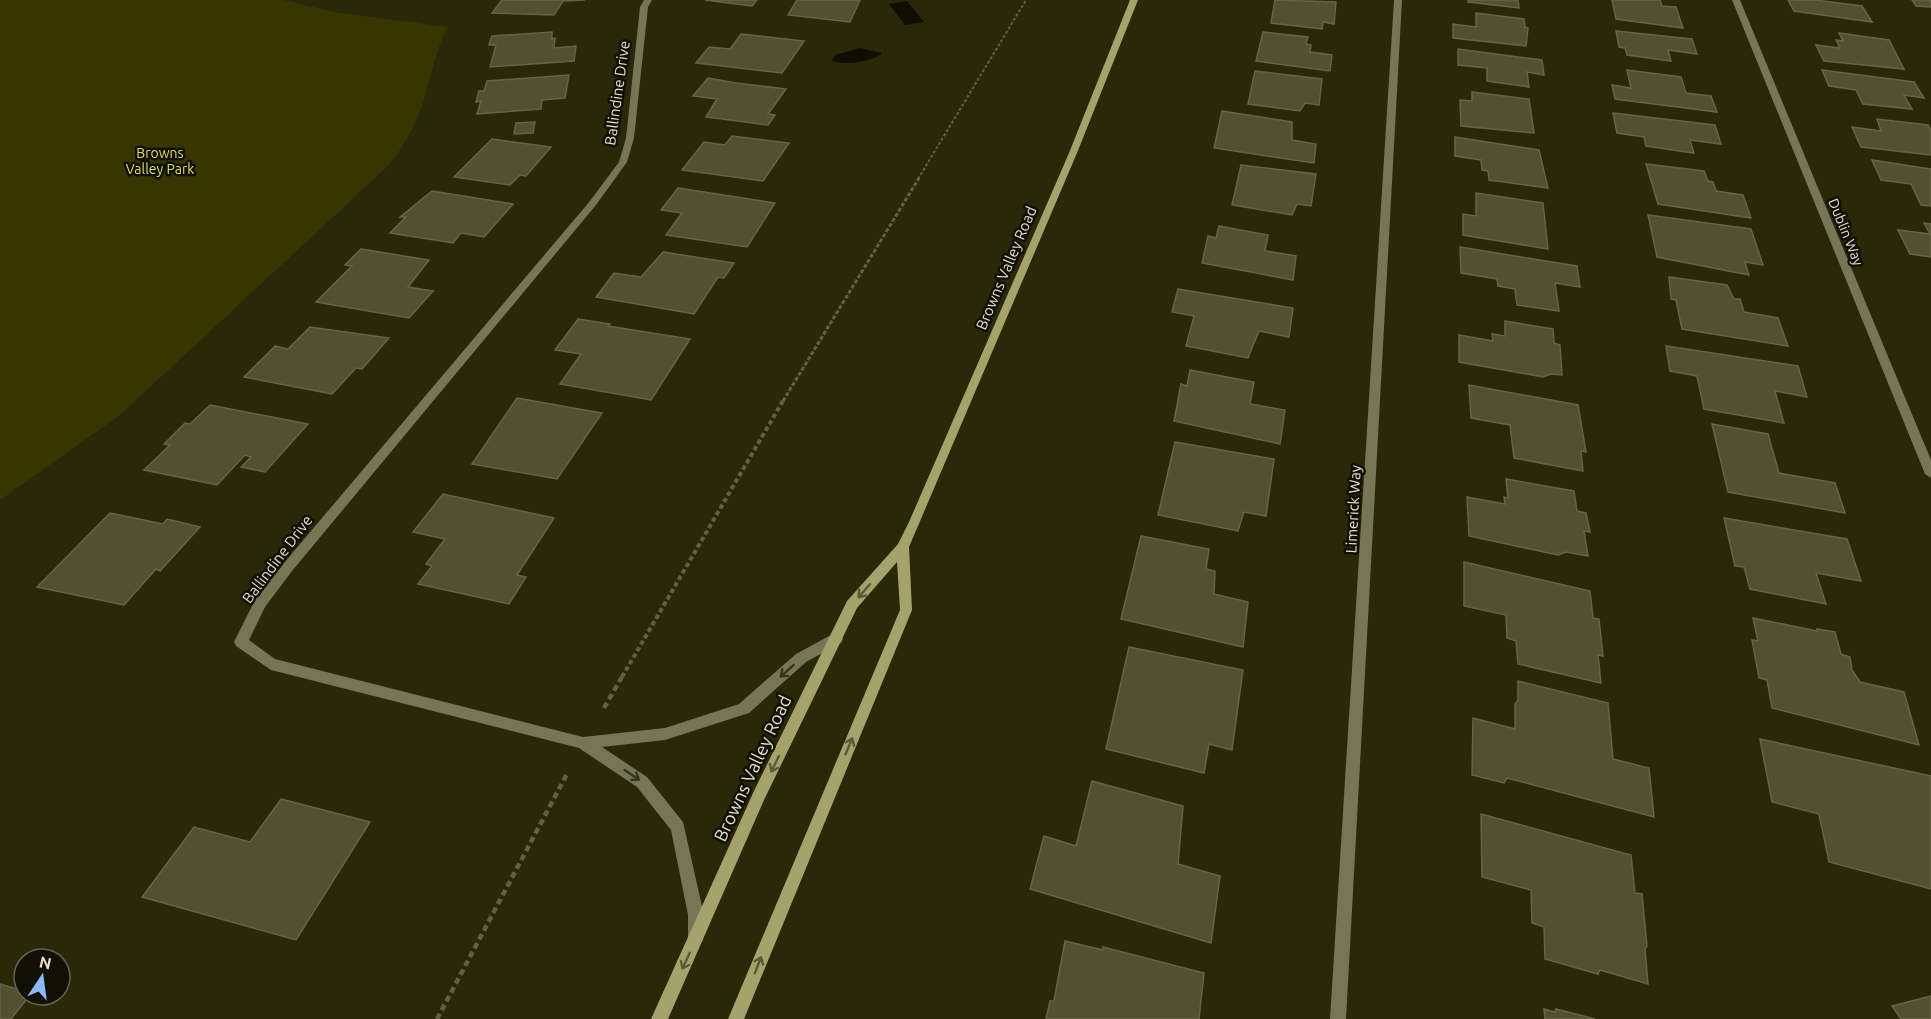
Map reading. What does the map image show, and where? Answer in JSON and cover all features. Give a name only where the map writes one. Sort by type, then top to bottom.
[{"type":"main road","name":"Browns Valley Road","points":[[659,1019],[759,796],[852,605],[903,547],[1073,153],[1134,0]]},
{"type":"main road","name":"Browns Valley Road","points":[[736,1019],[906,610],[903,547]]},
{"type":"street","name":"Ballindine Drive","points":[[648,0],[644,7],[630,138],[623,162],[593,203],[288,567],[260,604],[242,642],[271,664],[583,743],[665,734],[744,709],[801,658],[836,639]]},
{"type":"street","name":"Limerick Way","points":[[1338,1019],[1398,0]]},
{"type":"street","name":"Dublin Way","points":[[1736,0],[1931,474]]},
{"type":"street","points":[[583,743],[642,782],[678,827],[696,915],[696,940]]},
{"type":"path","points":[[437,1019],[583,743],[744,467],[1026,0]]},
{"type":"green space","name":"Browns Valley Park","points":[[0,0],[283,0],[339,13],[448,27],[436,55],[416,120],[389,165],[120,415],[0,500]]},
{"type":"shaded area","points":[[907,1],[924,22],[905,25],[889,4]]},
{"type":"shaded area","points":[[860,48],[882,53],[858,62],[842,63],[832,60],[835,55]]},
{"type":"building","points":[[502,0],[585,0],[563,1],[554,15],[492,13]]},
{"type":"building","points":[[705,0],[757,0],[752,6]]},
{"type":"building","points":[[797,0],[860,0],[850,22],[788,15]]},
{"type":"building","points":[[1275,0],[1336,2],[1334,24],[1323,22],[1322,29],[1271,23]]},
{"type":"building","points":[[1468,0],[1518,0],[1519,8],[1468,2]]},
{"type":"building","points":[[1612,0],[1660,0],[1662,6],[1676,7],[1683,28],[1616,19]]},
{"type":"building","points":[[1788,0],[1815,0],[1862,6],[1872,22],[1794,11]]},
{"type":"building","points":[[1912,0],[1931,0],[1931,7],[1916,6]]},
{"type":"building","points":[[1476,13],[1524,19],[1525,27],[1528,28],[1526,46],[1453,38],[1453,24],[1476,27]]},
{"type":"building","points":[[1616,31],[1692,39],[1697,54],[1668,50],[1671,61],[1627,55],[1625,48],[1619,47]]},
{"type":"building","points":[[552,32],[552,39],[555,38],[554,48],[576,46],[574,61],[490,67],[496,45],[489,45],[492,36]]},
{"type":"building","points":[[1263,32],[1308,37],[1306,44],[1311,45],[1310,52],[1332,55],[1330,71],[1256,61]]},
{"type":"building","points":[[1839,33],[1889,40],[1904,69],[1824,61],[1816,45],[1840,48],[1836,40],[1843,41]]},
{"type":"building","points":[[741,34],[804,41],[782,73],[696,63],[709,47],[730,49]]},
{"type":"building","points":[[1458,49],[1542,60],[1544,75],[1527,72],[1529,87],[1487,81],[1487,68],[1458,65]]},
{"type":"building","points":[[1627,70],[1681,77],[1686,93],[1711,96],[1717,112],[1615,99],[1612,85],[1631,88]]},
{"type":"building","points":[[1822,70],[1914,82],[1924,98],[1904,95],[1912,109],[1863,104],[1856,90],[1829,86]]},
{"type":"building","points":[[1255,71],[1322,79],[1319,105],[1305,103],[1300,111],[1248,104]]},
{"type":"building","points":[[569,75],[565,98],[542,100],[541,109],[477,114],[481,101],[476,102],[479,91],[484,91],[487,81]]},
{"type":"building","points":[[708,78],[786,89],[768,114],[775,115],[768,125],[706,117],[717,99],[693,96]]},
{"type":"building","points":[[1472,92],[1529,99],[1534,133],[1461,126],[1460,100],[1472,101]]},
{"type":"building","points":[[1222,111],[1292,122],[1292,140],[1316,144],[1314,163],[1214,148]]},
{"type":"building","points":[[1613,113],[1715,125],[1721,144],[1690,140],[1694,153],[1646,146],[1644,137],[1617,133]]},
{"type":"building","points":[[1877,119],[1928,125],[1931,130],[1931,155],[1861,147],[1852,127],[1881,131]]},
{"type":"building","points":[[535,122],[533,133],[514,134],[516,123]]},
{"type":"building","points":[[732,136],[789,143],[763,181],[682,170],[704,142],[725,145]]},
{"type":"building","points":[[1455,137],[1539,150],[1548,188],[1489,180],[1488,171],[1482,170],[1481,160],[1455,156]]},
{"type":"building","points":[[492,139],[551,147],[526,176],[520,175],[510,185],[454,177]]},
{"type":"building","points":[[1872,160],[1931,169],[1931,206],[1921,205],[1911,184],[1881,180]]},
{"type":"building","points":[[1646,164],[1704,171],[1708,181],[1713,182],[1716,191],[1743,195],[1751,218],[1658,204]]},
{"type":"building","points":[[1241,165],[1316,174],[1311,206],[1297,204],[1292,215],[1232,205]]},
{"type":"building","points":[[678,188],[775,203],[747,247],[666,235],[682,213],[661,210]]},
{"type":"building","points":[[432,191],[513,204],[484,237],[461,233],[453,243],[390,233],[406,217],[400,217]]},
{"type":"building","points":[[1476,193],[1543,203],[1548,249],[1463,235],[1463,214],[1476,216]]},
{"type":"building","points":[[1648,215],[1751,229],[1763,265],[1745,262],[1749,275],[1657,257]]},
{"type":"building","points":[[1924,223],[1931,224],[1931,257],[1910,254],[1898,230],[1930,234]]},
{"type":"building","points":[[1219,226],[1268,235],[1265,251],[1296,256],[1293,280],[1202,263],[1208,236],[1216,238]]},
{"type":"building","points":[[1460,247],[1577,266],[1580,287],[1555,283],[1559,311],[1517,305],[1515,289],[1498,286],[1497,279],[1461,273]]},
{"type":"building","points":[[361,249],[429,260],[408,287],[433,291],[409,318],[316,302],[352,266],[345,265]]},
{"type":"building","points":[[663,252],[734,263],[724,278],[718,277],[694,314],[596,297],[614,273],[641,277]]},
{"type":"building","points":[[1669,277],[1727,285],[1734,299],[1740,299],[1744,312],[1778,318],[1788,346],[1682,329],[1676,300],[1671,299]]},
{"type":"building","points":[[1178,289],[1293,308],[1289,337],[1259,331],[1248,358],[1186,346],[1194,316],[1172,312]]},
{"type":"building","points":[[578,319],[690,339],[651,400],[560,384],[581,354],[555,350]]},
{"type":"building","points":[[1505,321],[1553,329],[1554,343],[1560,345],[1562,375],[1551,374],[1543,377],[1459,362],[1459,335],[1493,341],[1492,334],[1505,336]]},
{"type":"building","points":[[310,327],[389,338],[362,369],[356,368],[332,394],[244,377],[275,346],[288,349]]},
{"type":"building","points":[[1666,346],[1798,366],[1807,397],[1775,391],[1784,423],[1704,409],[1697,376],[1670,371]]},
{"type":"building","points":[[1190,370],[1254,382],[1250,404],[1285,410],[1280,444],[1174,421],[1181,384],[1187,386]]},
{"type":"building","points":[[1469,385],[1578,405],[1586,452],[1581,451],[1583,471],[1514,458],[1510,425],[1471,418]]},
{"type":"building","points":[[517,398],[602,413],[557,479],[472,464]]},
{"type":"building","points":[[210,405],[308,424],[265,472],[241,467],[251,457],[245,455],[217,485],[144,470],[170,445],[164,444],[185,423],[190,424]]},
{"type":"building","points":[[1712,424],[1768,434],[1779,473],[1835,483],[1845,513],[1728,492]]},
{"type":"building","points":[[1175,442],[1274,459],[1266,516],[1244,512],[1238,531],[1158,515]]},
{"type":"building","points":[[1506,479],[1574,491],[1577,511],[1586,513],[1590,532],[1584,531],[1588,556],[1566,552],[1558,555],[1469,536],[1467,497],[1505,504],[1504,497],[1508,498]]},
{"type":"building","points":[[443,494],[554,518],[517,575],[526,577],[509,604],[418,584],[432,566],[426,564],[445,539],[413,532]]},
{"type":"building","points":[[110,513],[163,524],[167,519],[200,527],[160,571],[156,569],[124,605],[37,587]]},
{"type":"building","points":[[1724,518],[1847,539],[1861,581],[1816,573],[1826,604],[1750,589],[1744,567],[1735,566]]},
{"type":"building","points":[[1141,536],[1209,549],[1206,569],[1215,571],[1214,594],[1248,602],[1243,647],[1121,619]]},
{"type":"building","points":[[1464,562],[1590,591],[1593,618],[1599,619],[1603,656],[1598,655],[1601,683],[1518,664],[1516,641],[1507,638],[1506,615],[1464,606]]},
{"type":"building","points":[[1753,618],[1817,631],[1817,629],[1835,632],[1841,654],[1850,657],[1852,670],[1860,682],[1904,692],[1919,745],[1772,708],[1767,680],[1759,678],[1752,640],[1758,641]]},
{"type":"building","points":[[1129,647],[1243,670],[1232,750],[1209,744],[1204,773],[1106,749]]},
{"type":"building","points":[[1518,681],[1608,703],[1613,759],[1649,768],[1654,817],[1507,778],[1504,783],[1472,775],[1473,718],[1515,729]]},
{"type":"building","points":[[1760,739],[1931,776],[1931,889],[1829,862],[1819,814],[1772,802]]},
{"type":"building","points":[[1092,781],[1183,806],[1178,864],[1220,876],[1211,943],[1030,889],[1044,836],[1076,846]]},
{"type":"building","points":[[281,799],[370,822],[296,940],[142,897],[194,827],[250,842]]},
{"type":"building","points":[[1481,814],[1631,855],[1635,893],[1642,894],[1648,984],[1600,970],[1598,974],[1545,959],[1544,927],[1532,923],[1531,890],[1482,877]]},
{"type":"building","points":[[1065,941],[1103,950],[1103,947],[1204,973],[1199,1019],[1046,1019],[1050,1001],[1054,1001]]},
{"type":"building","points":[[0,984],[12,988],[12,1007],[20,1007],[11,1019],[0,1019]]},
{"type":"building","points":[[1931,996],[1931,1019],[1901,1019],[1892,1006]]},
{"type":"building","points":[[1544,1009],[1555,1012],[1556,1009],[1595,1019],[1545,1019]]}]
